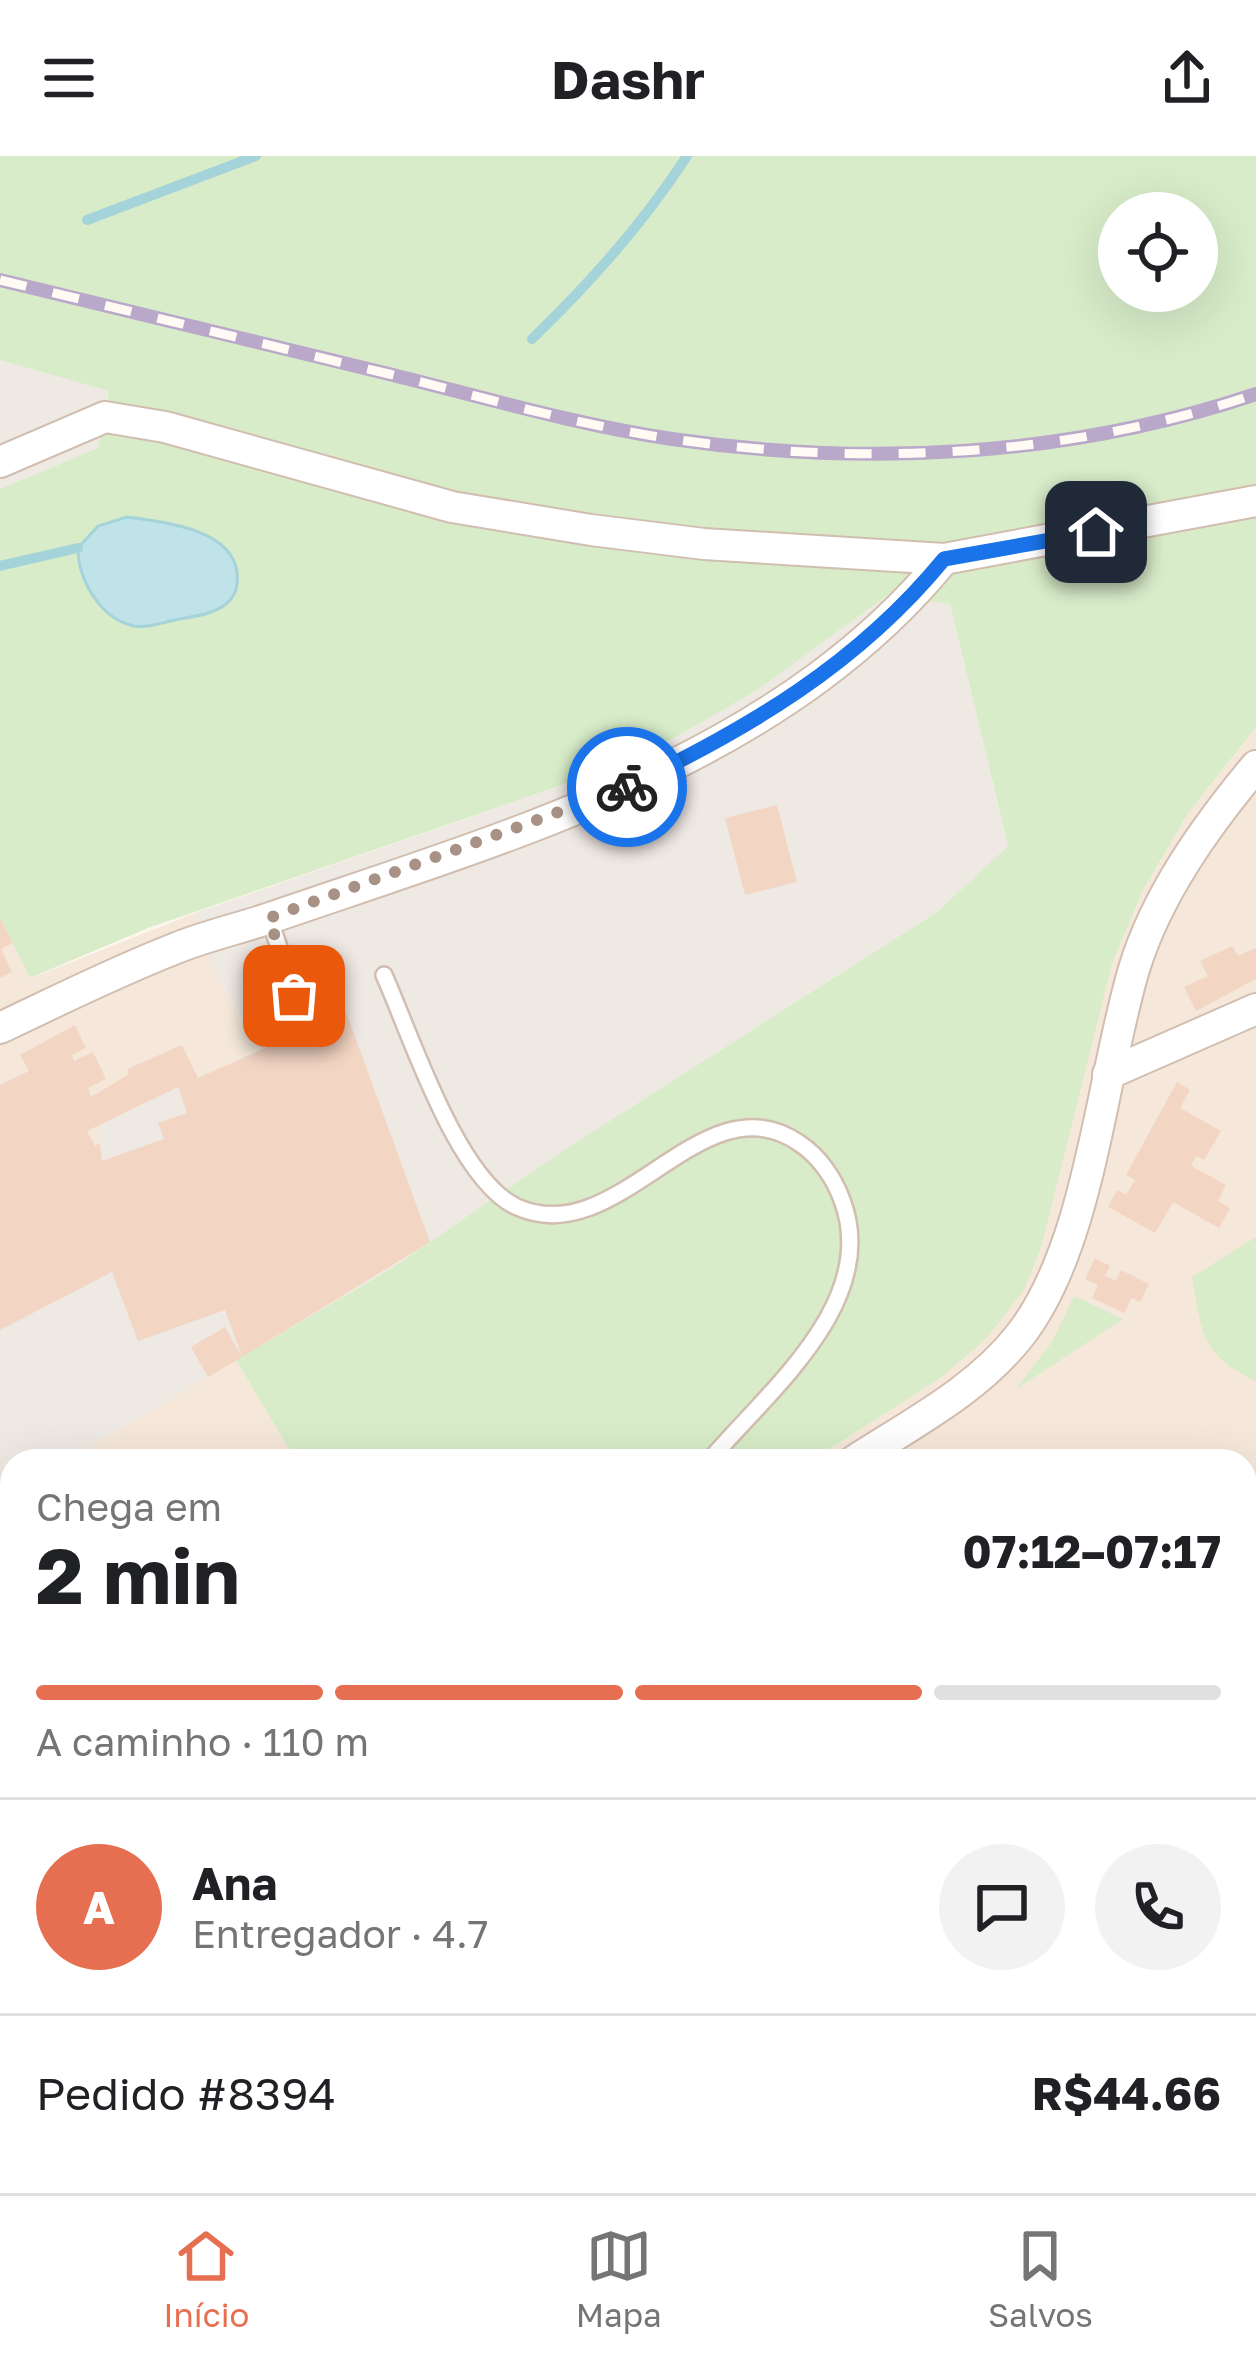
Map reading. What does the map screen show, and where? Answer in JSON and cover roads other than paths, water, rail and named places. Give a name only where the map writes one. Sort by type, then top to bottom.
[{"type":"street","points":[[0,461],[105,418],[165,428],[452,507],[521,519],[704,544],[944,559],[1256,501]]},
{"type":"street","points":[[0,1028],[177,948],[617,791],[703,750],[837,667],[899,614],[944,559]]},
{"type":"street","points":[[872,1449],[981,1376],[1034,1316],[1063,1253],[1135,966],[1162,902],[1191,852],[1256,766]]},
{"type":"street","points":[[1108,1074],[1256,1009]]},
{"type":"lane","points":[[269,918],[305,1023]]},
{"type":"lane","points":[[384,975],[469,1160],[502,1200],[520,1209],[541,1216],[592,1207],[738,1127],[787,1134],[826,1171],[848,1214],[850,1244],[833,1309],[814,1341],[720,1449]]},
{"type":"water","points":[[127,517],[193,530],[222,546],[237,572],[231,599],[208,613],[145,626],[111,615],[87,584],[78,548],[98,526]]},
{"type":"waterway","points":[[87,220],[256,156]]},
{"type":"waterway","points":[[532,339],[615,252],[687,156]]},
{"type":"waterway","points":[[0,566],[78,548]]},
{"type":"railway","points":[[0,280],[565,418],[745,448],[819,453],[967,451],[1113,432],[1256,394]]}]
